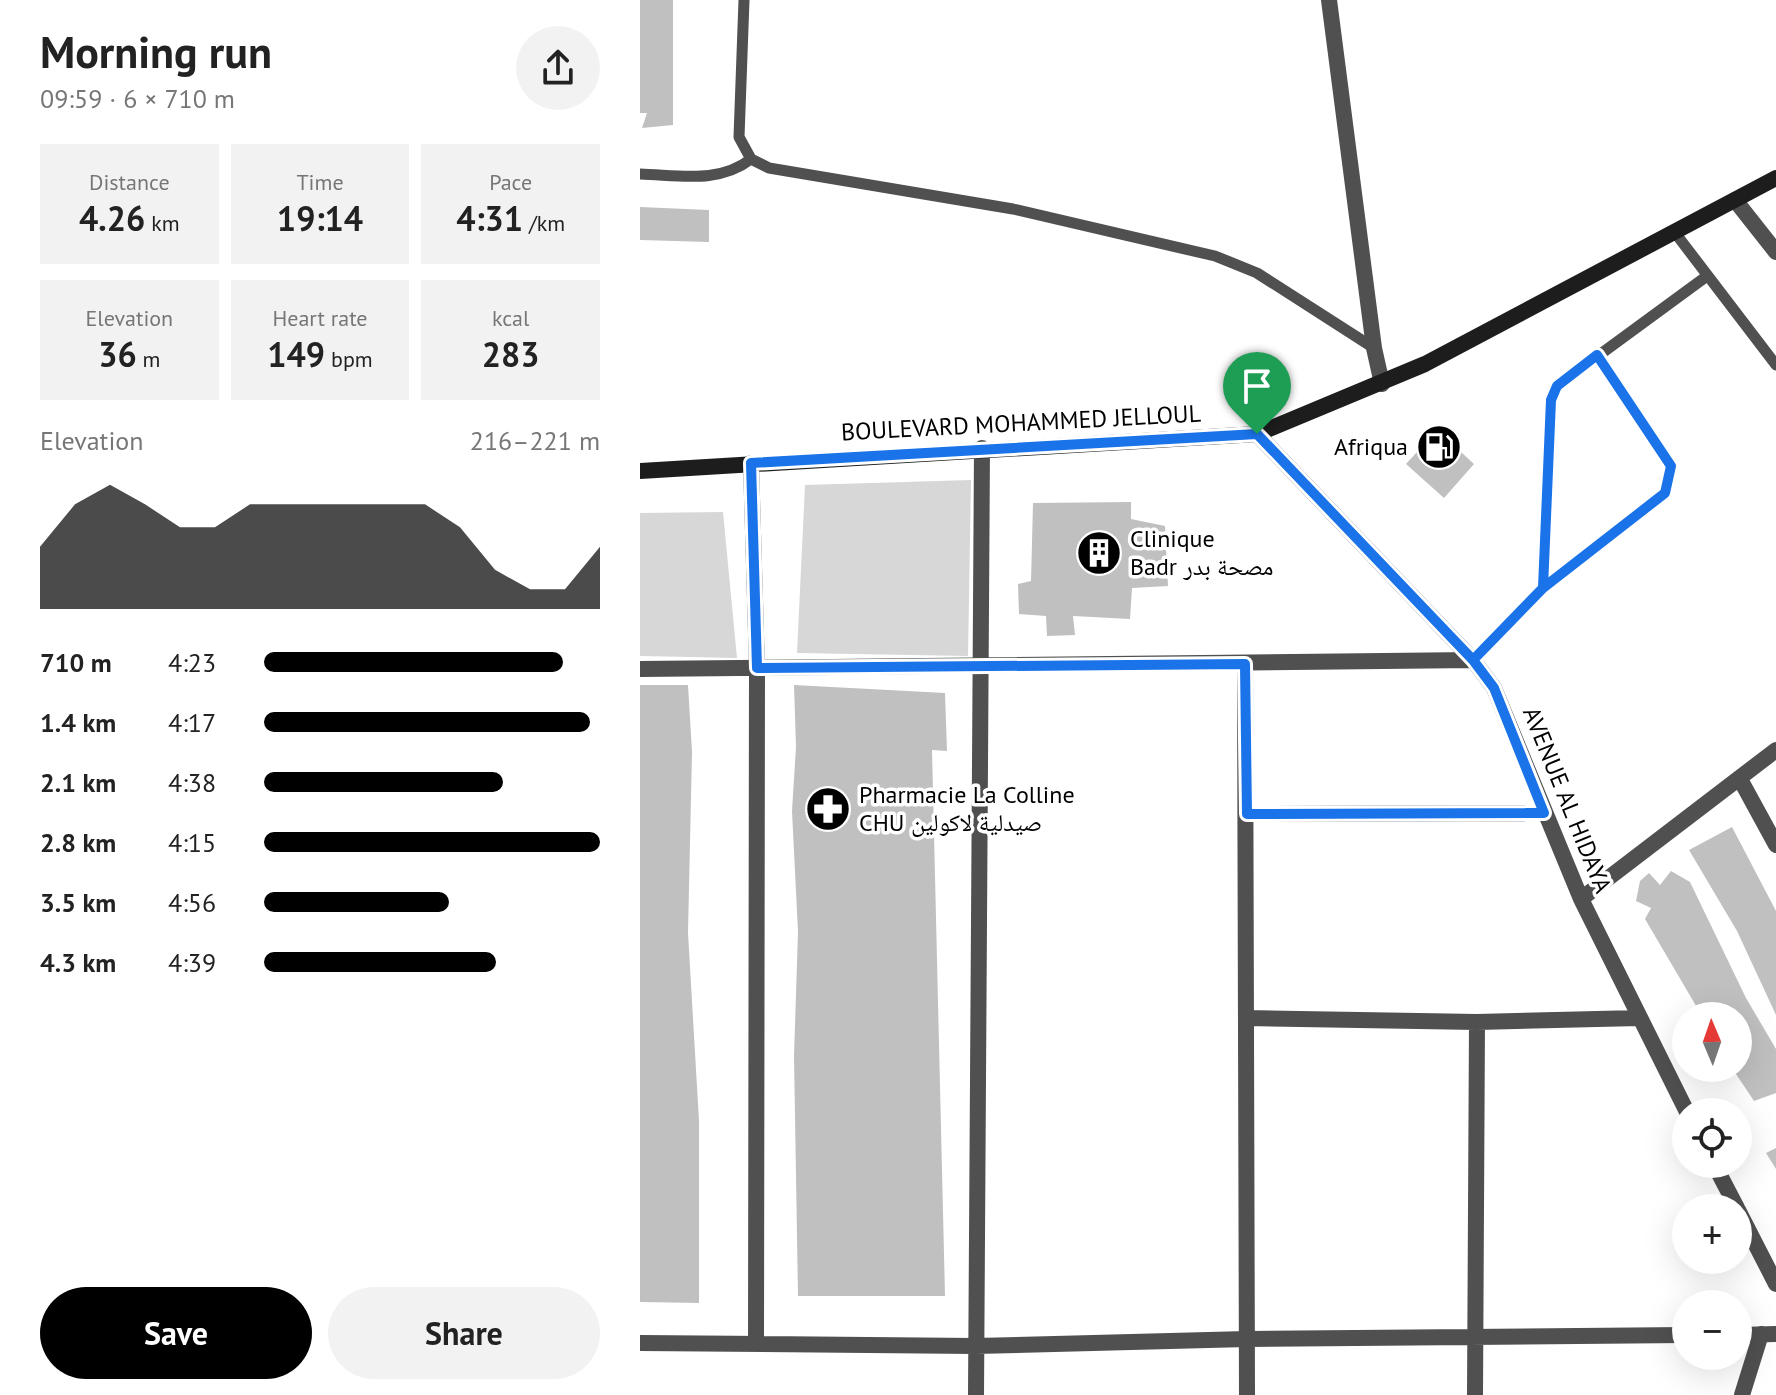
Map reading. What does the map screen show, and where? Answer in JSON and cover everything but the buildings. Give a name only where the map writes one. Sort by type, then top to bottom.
[{"type":"street","points":[[1329,0],[1374,348],[1382,384]]},
{"type":"street","name":"BOULEVARD MOHAMMED JELLOUL","points":[[640,471],[982,448],[1257,434],[1382,384],[1676,234],[1776,178]]},
{"type":"street","points":[[1735,200],[1776,252]]},
{"type":"street","name":"AVENUE AL HIDAYA","points":[[1257,434],[1473,660],[1494,688],[1581,899],[1680,1098]]},
{"type":"street","points":[[976,1395],[982,448]]},
{"type":"street","points":[[751,463],[757,668],[756,1344]]},
{"type":"street","points":[[640,669],[1473,660]]},
{"type":"street","points":[[1245,664],[1247,1395]]},
{"type":"street","points":[[1581,899],[1776,750]]},
{"type":"street","points":[[1740,779],[1776,845]]},
{"type":"street","points":[[1247,814],[1544,813]]},
{"type":"street","points":[[1248,1018],[1477,1022],[1639,1018]]},
{"type":"street","points":[[1475,1395],[1477,1022]]},
{"type":"street","points":[[1752,1238],[1776,1284]]},
{"type":"street","points":[[1742,1395],[1769,1334]]},
{"type":"street","points":[[640,1343],[975,1346],[1247,1339],[1672,1335]]},
{"type":"lane","points":[[744,0],[739,137],[751,159],[769,168],[1013,209],[1236,262],[1374,348]]},
{"type":"lane","points":[[640,174],[718,176],[737,170],[751,159]]},
{"type":"lane","points":[[1676,234],[1776,365]]},
{"type":"lane","points":[[1543,588],[1551,400],[1557,386],[1707,276]]},
{"type":"lane","points":[[1473,660],[1543,588],[1665,493],[1671,466],[1597,355]]},
{"type":"shaded area","points":[[971,480],[968,656],[797,653],[805,485]]},
{"type":"shaded area","points":[[723,512],[737,658],[640,656],[640,513]]},
{"type":"place","name":"Afriqua","points":[[1439,447]]},
{"type":"place","name":"Clinique Badr مصحة بدر","points":[[1099,553]]},
{"type":"place","name":"Pharmacie La Colline CHU صيدلية لاكولين","points":[[828,809]]},
{"type":"route","points":[[1257,434],[751,463],[757,668],[1245,664],[1247,814],[1544,813],[1494,688],[1473,660],[1543,588],[1665,493],[1671,466],[1597,355],[1557,386],[1551,400],[1543,588],[1473,660],[1257,434]]}]
